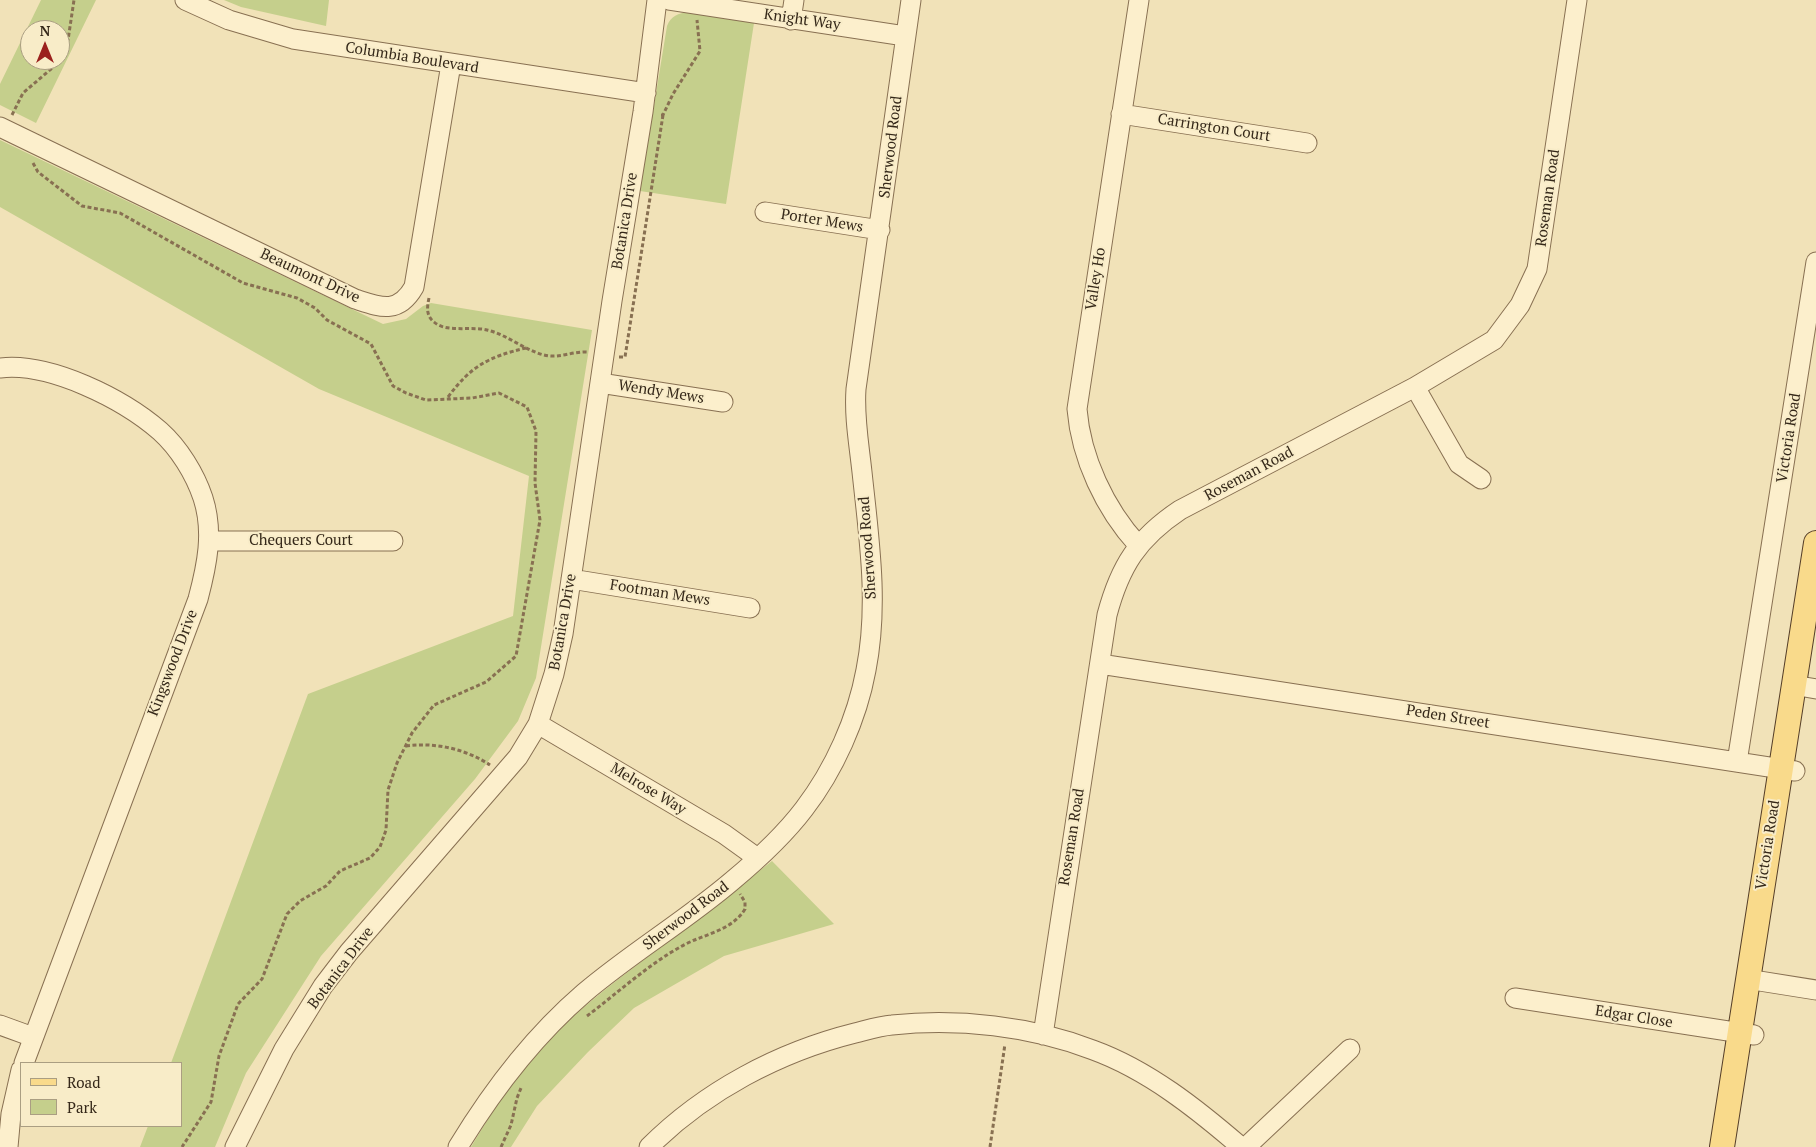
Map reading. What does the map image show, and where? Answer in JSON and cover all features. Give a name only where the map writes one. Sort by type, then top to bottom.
[{"type":"main road","name":"Victoria Road","points":[[1806,687],[1816,543]]},
{"type":"main road","name":"Victoria Road","points":[[1736,1147],[1747,1034],[1755,980],[1788,770],[1816,635]]},
{"type":"main road","name":"Victoria Road","points":[[1722,1147],[1747,1034]]},
{"type":"street","name":"Columbia Boulevard","points":[[185,0],[229,20],[293,39],[451,64],[644,102]]},
{"type":"street","name":"Botanica Drive","points":[[237,1146],[284,1048],[323,986],[349,952],[504,776],[538,724],[554,674],[571,579],[658,0]]},
{"type":"street","name":"Knight Way","points":[[669,0],[905,36]]},
{"type":"street","points":[[791,20],[794,0]]},
{"type":"street","name":"Sherwood Road","points":[[458,1147],[479,1112],[525,1053],[584,993],[732,881],[804,809],[834,761],[852,720],[866,672],[872,624],[873,571],[855,404],[911,0]]},
{"type":"street","name":"Valley Ho","points":[[1138,545],[1119,521],[1091,469],[1083,446],[1077,410],[1139,0]]},
{"type":"street","name":"Roseman Road","points":[[1043,1035],[1100,664],[1113,595],[1122,572],[1138,545],[1150,532],[1180,510],[1415,387],[1494,340],[1520,305],[1538,269],[1577,0]]},
{"type":"street","points":[[414,287],[451,64]]},
{"type":"street","name":"Carrington Court","points":[[1122,114],[1307,143]]},
{"type":"street","name":"Beaumont Drive","points":[[2,128],[355,299],[383,307],[394,306],[409,295],[414,287]]},
{"type":"street","name":"Porter Mews","points":[[765,212],[880,230]]},
{"type":"street","name":"Victoria Road","points":[[1737,762],[1816,262]]},
{"type":"street","name":"Kingswood Drive","points":[[0,368],[34,370],[71,379],[105,395],[160,432],[177,451],[193,475],[203,500],[210,541],[198,599],[24,1062]]},
{"type":"street","name":"Wendy Mews","points":[[600,383],[722,402]]},
{"type":"street","points":[[1415,387],[1460,464],[1481,480]]},
{"type":"street","name":"Chequers Court","points":[[210,541],[393,541]]},
{"type":"street","name":"Footman Mews","points":[[571,579],[750,608]]},
{"type":"street","name":"Peden Street","points":[[1100,664],[1788,770]]},
{"type":"street","name":"Melrose Way","points":[[538,724],[724,834],[756,857]]},
{"type":"street","points":[[1755,980],[1816,990]]},
{"type":"street","name":"Edgar Close","points":[[1515,998],[1747,1034]]},
{"type":"street","points":[[649,1147],[666,1130],[703,1101],[757,1069],[821,1042],[891,1025],[959,1023],[1008,1028],[1043,1035],[1093,1049],[1134,1069],[1202,1114],[1241,1147]]},
{"type":"street","points":[[0,1025],[33,1037]]},
{"type":"street","points":[[1246,1147],[1350,1049]]},
{"type":"street","points":[[8,1147],[11,1114],[20,1074]]},
{"type":"path","points":[[70,27],[74,0]]},
{"type":"path","points":[[414,287],[430,292],[427,310],[433,322],[442,327],[485,329],[510,338],[526,348],[550,356],[580,351],[625,357],[663,115],[673,94],[700,51],[700,36],[696,23],[699,4]]},
{"type":"path","points":[[2,128],[23,93],[50,70]]},
{"type":"path","points":[[644,102],[663,115]]},
{"type":"path","points":[[30,159],[38,172],[82,206],[120,213],[242,282],[298,298],[314,308],[327,320],[371,344],[393,386],[426,400],[472,398],[500,393],[526,407],[536,431],[535,483],[540,520],[516,656],[486,682],[434,705],[405,746],[388,790],[386,830],[380,847],[370,858],[340,871],[326,886],[300,901],[287,914],[262,979],[238,1004],[219,1056],[211,1102],[182,1147]]},
{"type":"path","points":[[447,398],[462,377],[476,366],[496,356],[526,348]]},
{"type":"path","points":[[405,746],[424,743],[463,751],[480,758],[504,776]]},
{"type":"path","points":[[581,1020],[656,964],[695,940],[729,925],[742,915],[745,909],[745,902],[732,881]]},
{"type":"path","points":[[990,1147],[1008,1028]]},
{"type":"path","points":[[501,1147],[510,1125],[516,1098],[524,1084]]},
{"type":"green space","points":[[41,0],[96,0],[70,53],[70,20],[31,20]]},
{"type":"green space","points":[[224,0],[329,0],[326,26],[241,7]]},
{"type":"green space","points":[[689,12],[754,23],[726,204],[640,191],[667,26],[675,16]]},
{"type":"green space","points":[[20,43],[20,70],[62,70],[36,123],[0,105],[0,84]]},
{"type":"green space","points":[[0,140],[383,324],[406,319],[423,306],[431,303],[592,330],[536,678],[518,721],[475,779],[321,956],[246,1073],[215,1147],[140,1147],[148,1127],[182,1127],[182,1062],[171,1062],[308,694],[513,616],[529,476],[319,389],[0,207]]},
{"type":"green space","points":[[772,861],[834,924],[724,956],[634,1008],[588,1052],[537,1106],[511,1147],[471,1147],[514,1080],[549,1039],[610,985],[698,920]]}]
